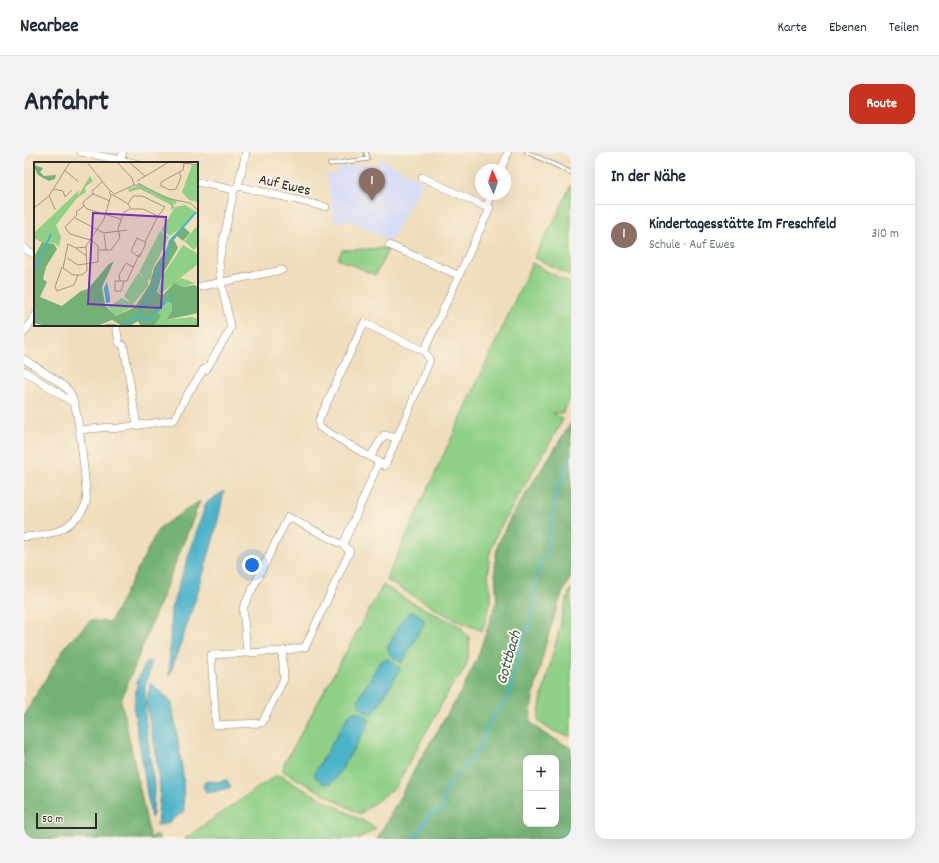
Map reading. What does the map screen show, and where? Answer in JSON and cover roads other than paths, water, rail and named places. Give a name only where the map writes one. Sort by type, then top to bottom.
[{"type":"street","points":[[81,152],[121,162],[123,152]]},
{"type":"street","points":[[79,430],[111,427],[112,429],[174,420],[185,398],[204,369],[206,370],[231,328],[221,282],[219,261],[246,152]]},
{"type":"street","points":[[504,164],[509,152]]},
{"type":"street","points":[[422,177],[490,208],[424,351]]},
{"type":"street","name":"Auf Ewes","points":[[198,182],[236,188],[326,207]]},
{"type":"street","points":[[486,207],[489,200]]},
{"type":"street","points":[[389,245],[458,276]]},
{"type":"street","points":[[24,248],[34,254]]},
{"type":"street","points":[[198,287],[282,270]]},
{"type":"street","points":[[24,333],[34,318]]},
{"type":"street","points":[[364,323],[424,351],[430,360],[398,438],[385,466],[320,427],[319,420],[364,323]]},
{"type":"street","points":[[116,326],[119,343],[124,346],[137,426]]},
{"type":"street","points":[[24,359],[64,387],[73,397],[79,430],[86,490],[86,500],[83,509],[76,518],[57,531],[24,537]]},
{"type":"street","points":[[24,371],[75,404]]},
{"type":"street","points":[[370,457],[384,435],[398,438]]},
{"type":"street","points":[[343,545],[379,462]]},
{"type":"street","points":[[248,652],[244,608],[288,517],[343,545],[350,551],[305,647],[282,650],[211,655],[216,725],[262,723],[284,679],[282,650]]},
{"type":"lane","points":[[330,164],[368,159],[366,152]]},
{"type":"lane","points":[[527,152],[570,172]]},
{"type":"water","points":[[224,491],[207,562],[169,677],[171,609],[206,503]]},
{"type":"water","points":[[409,612],[419,615],[424,620],[424,623],[403,661],[401,662],[392,656],[388,647],[404,617]]},
{"type":"water","points":[[385,659],[394,662],[400,669],[373,714],[365,711],[359,705],[358,700],[379,663]]},
{"type":"water","points":[[152,661],[145,687],[145,715],[154,785],[153,814],[151,818],[134,709],[137,681],[146,662]]},
{"type":"water","points":[[151,683],[172,703],[183,775],[184,812],[166,824],[157,825],[160,790],[156,753],[146,703]]},
{"type":"water","points":[[354,712],[359,712],[367,716],[369,724],[336,778],[331,783],[324,784],[315,777],[315,772],[349,715]]},
{"type":"water","points":[[227,780],[231,787],[214,792],[206,792],[203,786],[205,782],[209,781],[217,782]]},
{"type":"waterway","name":"Gottbach","points":[[414,839],[431,814],[443,810],[445,790],[481,747],[486,730],[493,715],[508,698],[524,635],[531,622],[535,582],[540,564],[548,551],[548,535],[552,522],[556,492],[571,454]]},
{"type":"waterway","points":[[562,839],[571,827]]},
{"type":"place","name":"Kindertagesstätte Im Freschfeld","points":[[372,201]]}]
